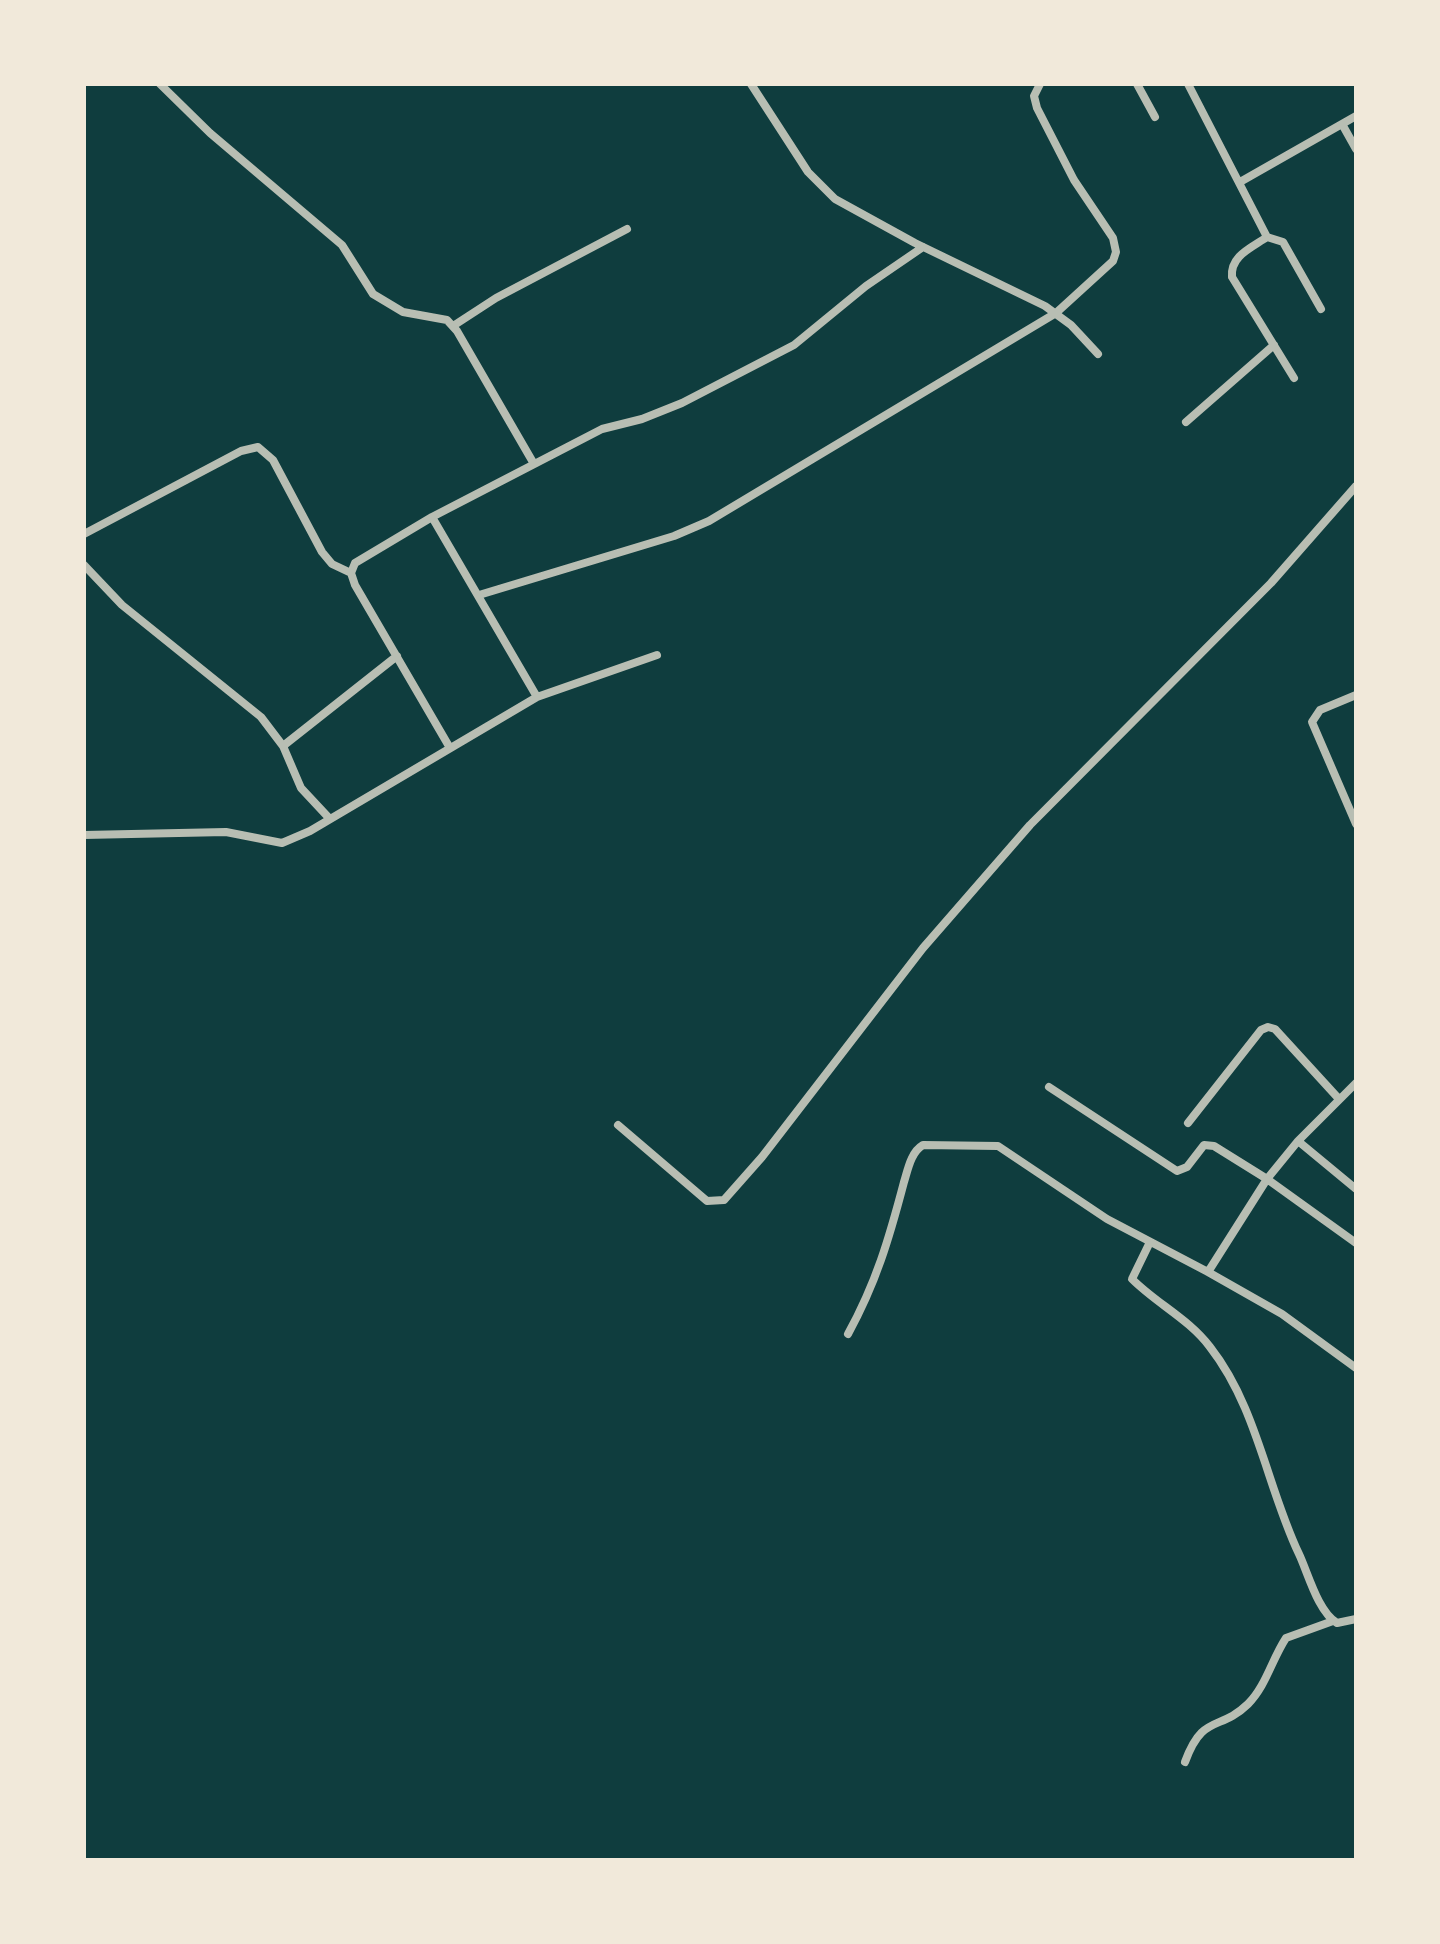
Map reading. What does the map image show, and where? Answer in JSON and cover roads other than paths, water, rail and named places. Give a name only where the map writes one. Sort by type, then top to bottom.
[{"type":"street","points":[[160,84],[219,141],[342,245],[373,294],[403,312],[447,320],[453,326],[534,464]]},
{"type":"street","points":[[751,84],[821,186],[849,209],[1056,313],[1098,354]]},
{"type":"street","points":[[479,595],[674,536],[709,521],[1056,313],[1113,261],[1116,252],[1113,238],[1074,180],[1037,108],[1034,96],[1040,84]]},
{"type":"street","points":[[1137,84],[1155,117]]},
{"type":"street","points":[[1188,84],[1267,237],[1283,242],[1321,309]]},
{"type":"street","points":[[1240,182],[1356,116]]},
{"type":"street","points":[[1342,124],[1356,149]]},
{"type":"street","points":[[453,326],[496,298],[627,229]]},
{"type":"street","points":[[1267,237],[1238,257],[1231,267],[1232,277],[1294,378]]},
{"type":"street","points":[[351,573],[355,563],[367,554],[602,429],[642,419],[682,403],[794,345],[866,286],[923,247]]},
{"type":"street","points":[[1186,422],[1274,345]]},
{"type":"street","points":[[84,534],[241,451],[258,447],[273,460],[322,552],[341,571],[351,573],[450,748]]},
{"type":"street","points":[[618,1125],[707,1201],[717,1203],[724,1200],[771,1145],[923,948],[1030,825],[1271,583],[1356,486]]},
{"type":"street","points":[[432,517],[537,697]]},
{"type":"street","points":[[84,565],[122,605],[248,704],[283,746],[301,788],[329,818]]},
{"type":"street","points":[[84,835],[226,832],[282,843],[537,697],[657,655]]},
{"type":"street","points":[[283,746],[397,656]]},
{"type":"street","points":[[1356,695],[1320,710],[1312,722],[1356,824]]},
{"type":"street","points":[[1188,1123],[1261,1030],[1268,1027],[1275,1029],[1339,1099]]},
{"type":"street","points":[[1208,1272],[1267,1179],[1298,1141],[1356,1083]]},
{"type":"street","points":[[1049,1087],[1177,1171],[1187,1167],[1204,1145],[1214,1146],[1267,1179],[1356,1243]]},
{"type":"street","points":[[1298,1141],[1356,1189]]},
{"type":"street","points":[[848,1334],[877,1278],[915,1152],[923,1145],[998,1146],[1107,1219],[1282,1314],[1356,1368]]},
{"type":"street","points":[[1150,1242],[1132,1279],[1199,1333],[1221,1363],[1262,1451],[1292,1540],[1333,1621]]},
{"type":"street","points":[[1185,1762],[1193,1741],[1204,1727],[1250,1702],[1286,1638],[1333,1621],[1341,1623],[1356,1619]]}]
